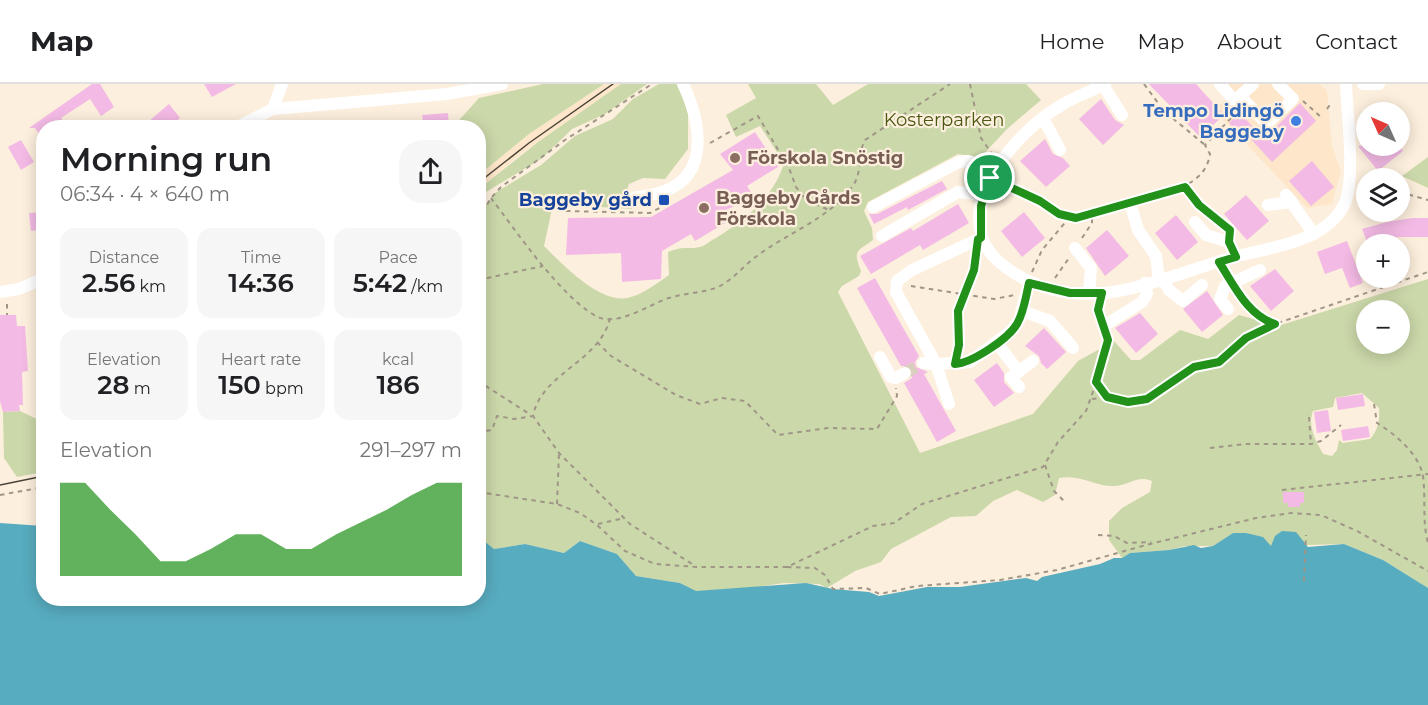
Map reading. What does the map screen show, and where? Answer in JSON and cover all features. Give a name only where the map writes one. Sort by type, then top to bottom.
[{"type":"street","points":[[273,109],[282,84]]},
{"type":"street","points":[[250,120],[273,109],[447,94],[502,84]]},
{"type":"street","points":[[633,198],[665,192],[676,185],[686,176],[697,152],[699,132],[692,103],[683,84]]},
{"type":"street","points":[[1221,84],[1242,109]]},
{"type":"street","points":[[1253,84],[1240,96],[1267,124],[1293,99],[1278,84]]},
{"type":"street","points":[[1122,115],[1104,85],[1059,106],[1043,118],[1020,140],[993,173],[983,195],[979,239],[1005,267],[1029,283],[1070,293],[1102,293],[1161,279],[1314,234],[1336,218],[1347,198],[1350,166],[1346,84]]},
{"type":"street","points":[[1363,84],[1379,84]]},
{"type":"street","points":[[1043,118],[1060,150]]},
{"type":"street","points":[[873,207],[959,162],[968,161],[993,173]]},
{"type":"street","points":[[882,236],[958,192],[983,195]]},
{"type":"street","points":[[1268,205],[1289,198],[1314,234]]},
{"type":"street","points":[[1128,206],[1138,230],[1156,256],[1161,279],[1169,290],[1183,301],[1202,285]]},
{"type":"street","points":[[1195,222],[1206,235],[1230,236],[1236,257]]},
{"type":"street","points":[[949,404],[936,364],[896,292],[897,281],[912,270],[979,239]]},
{"type":"street","points":[[1075,248],[1091,268],[1089,294]]},
{"type":"street","points":[[1219,262],[1232,282]]},
{"type":"street","points":[[1228,309],[1220,300],[1225,286],[1260,270]]},
{"type":"street","points":[[0,292],[19,289],[36,282]]},
{"type":"street","points":[[923,363],[970,362],[1016,326],[1029,283]]},
{"type":"street","points":[[1103,324],[1146,298],[1145,283]]},
{"type":"street","points":[[1022,311],[1050,321],[1073,348]]},
{"type":"street","points":[[996,342],[1019,372]]},
{"type":"street","points":[[880,357],[891,377],[896,378],[905,373]]},
{"type":"street","points":[[1019,387],[1011,377],[1034,361]]},
{"type":"path","points":[[486,206],[501,187],[565,140],[652,84]]},
{"type":"path","points":[[491,198],[544,266],[564,288],[597,317],[610,318],[635,314],[668,298],[716,288],[729,280],[756,256],[830,210],[852,187],[858,176],[861,147],[865,140],[950,84]]},
{"type":"path","points":[[970,84],[979,131],[992,154]]},
{"type":"path","points":[[1029,283],[1035,262],[1042,250],[1070,218],[1128,206],[1185,187],[1204,172],[1210,154],[1205,145],[1164,111],[1144,84]]},
{"type":"path","points":[[1293,99],[1299,98],[1315,114],[1321,117],[1323,115]]},
{"type":"path","points":[[1327,109],[1329,106],[1334,107]]},
{"type":"path","points":[[1205,145],[1242,109]]},
{"type":"path","points":[[697,152],[758,116],[789,168],[796,187],[806,200],[830,210]]},
{"type":"path","points":[[993,173],[1070,218]]},
{"type":"path","points":[[1185,187],[1199,205],[1230,236]]},
{"type":"path","points":[[1410,195],[1428,200]]},
{"type":"path","points":[[955,364],[959,345],[958,311],[974,270],[979,239]]},
{"type":"path","points":[[486,278],[544,266]]},
{"type":"path","points":[[1092,399],[1107,397],[1128,402],[1147,399],[1194,367],[1219,362],[1246,338],[1275,324],[1428,272]]},
{"type":"path","points":[[897,281],[917,287],[994,299],[1015,295],[1026,297]]},
{"type":"path","points":[[1232,282],[1257,316],[1275,324]]},
{"type":"path","points":[[787,567],[873,526],[894,523],[922,504],[1034,472],[1045,465],[1058,442],[1086,411],[1092,399],[1108,340],[1098,310],[1102,293]]},
{"type":"path","points":[[533,416],[534,407],[548,388],[589,354],[608,327],[610,318]]},
{"type":"path","points":[[597,342],[611,356],[676,394],[700,404],[722,398],[745,401],[778,435],[828,428],[877,429],[897,396],[896,384]]},
{"type":"path","points":[[1096,382],[1107,397]]},
{"type":"path","points":[[486,386],[533,416],[560,453],[624,518],[697,567]]},
{"type":"path","points":[[1374,404],[1377,423],[1404,445],[1417,462],[1423,476],[1424,519],[1428,543]]},
{"type":"path","points":[[486,432],[492,430],[497,416],[514,419],[533,416]]},
{"type":"path","points":[[1309,417],[1311,444]]},
{"type":"path","points":[[1210,448],[1246,444],[1311,444],[1321,441],[1341,425]]},
{"type":"path","points":[[556,504],[560,453]]},
{"type":"path","points":[[1045,465],[1054,491],[1064,501]]},
{"type":"path","points":[[1282,490],[1402,475],[1423,476],[1428,474]]},
{"type":"path","points":[[0,495],[36,488]]},
{"type":"path","points":[[486,493],[556,504],[580,513],[625,551],[655,564],[697,567],[815,568],[825,575],[833,588],[866,588],[880,594],[917,586],[1000,580],[1057,570],[1256,518],[1307,513],[1321,515],[1357,531],[1428,571]]},
{"type":"path","points":[[597,525],[624,518]]},
{"type":"path","points":[[1098,535],[1114,536],[1127,543],[1146,540],[1154,543]]},
{"type":"path","points":[[1304,581],[1306,535]]},
{"type":"shaded area","points":[[604,84],[621,84],[523,152],[486,183],[486,169],[529,134]]},
{"type":"shaded area","points":[[1224,84],[1320,84],[1327,91],[1332,146],[1341,171],[1332,204],[1307,208],[1214,110],[1232,94]]},
{"type":"green space","points":[[543,84],[604,84],[529,134],[486,169],[486,120],[459,120],[479,98]]},
{"type":"green space","points":[[621,84],[647,84],[605,114],[572,129],[541,159],[486,192],[486,183],[538,142]]},
{"type":"green space","name":"Kosterparken","points":[[659,84],[677,84],[688,110],[688,149],[665,179],[643,178],[629,184],[626,193],[632,209],[553,204],[544,246],[582,281],[593,288],[605,295],[627,298],[649,289],[669,275],[668,252],[700,247],[716,238],[748,215],[766,197],[773,186],[784,163],[760,126],[736,137],[726,115],[756,98],[748,84],[816,84],[833,105],[868,84],[1026,84],[1041,100],[1007,129],[980,158],[958,154],[868,202],[864,211],[872,228],[873,240],[858,252],[857,259],[861,271],[859,276],[842,286],[838,292],[920,453],[1033,414],[1078,361],[1114,341],[1131,360],[1140,360],[1180,330],[1208,339],[1239,315],[1278,326],[1356,302],[1356,354],[1410,354],[1410,300],[1361,300],[1399,288],[1410,288],[1410,285],[1428,279],[1428,588],[1383,560],[1344,544],[1270,546],[1246,533],[1233,533],[1213,546],[1185,546],[1169,550],[1130,553],[1122,558],[1109,540],[1109,521],[1122,508],[1150,492],[1152,481],[1147,479],[1108,486],[1082,479],[1059,478],[1055,495],[1043,502],[1017,490],[993,501],[976,516],[951,517],[891,549],[881,562],[855,571],[827,588],[819,584],[784,583],[730,591],[695,591],[680,583],[636,576],[617,554],[580,541],[564,553],[525,544],[494,549],[486,543],[486,205],[495,193],[541,165],[575,136],[613,119],[633,99]],"holes":[[[1362,393],[1379,408],[1378,425],[1370,439],[1343,443],[1339,440],[1337,450],[1332,456],[1323,454],[1315,439],[1311,422],[1313,411],[1333,407],[1335,398]]]},
{"type":"green space","points":[[1428,157],[1428,188],[1410,180],[1410,170]]},
{"type":"green space","points":[[20,411],[36,419],[36,473],[17,477],[4,458],[3,412]]},
{"type":"water","points":[[0,523],[36,526],[36,606],[486,606],[486,543],[494,549],[525,544],[564,553],[580,541],[617,554],[636,576],[680,583],[696,591],[806,583],[833,589],[869,592],[879,596],[927,587],[960,587],[1026,578],[1037,581],[1042,577],[1100,564],[1114,558],[1122,558],[1130,553],[1169,550],[1194,545],[1201,548],[1213,546],[1233,533],[1263,537],[1271,546],[1275,536],[1282,531],[1296,532],[1308,547],[1344,544],[1383,560],[1428,588],[1428,705],[0,705]]},
{"type":"building","points":[[92,84],[100,84],[114,107],[101,116],[90,99],[61,118],[62,120],[40,120]]},
{"type":"building","points":[[204,84],[236,84],[212,97]]},
{"type":"building","points":[[1149,84],[1196,84],[1224,115],[1200,137]]},
{"type":"building","points":[[1101,99],[1115,120],[1124,125],[1103,145],[1079,119]]},
{"type":"building","points":[[1300,103],[1316,121],[1272,162],[1249,137],[1245,141],[1229,123],[1237,115],[1243,116],[1261,136],[1273,130]]},
{"type":"building","points":[[169,104],[180,118],[178,120],[150,120]]},
{"type":"building","points":[[448,113],[448,120],[423,120],[422,115]]},
{"type":"building","points":[[755,132],[778,167],[747,186],[754,197],[726,210],[730,220],[695,241],[691,234],[662,251],[661,279],[622,282],[621,253],[566,255],[568,218],[651,217],[733,170],[720,154]]},
{"type":"building","points":[[1045,139],[1053,154],[1063,158],[1070,166],[1046,187],[1020,161]]},
{"type":"building","points":[[21,140],[34,162],[21,170],[8,147]]},
{"type":"building","points":[[1366,156],[1397,156],[1382,168],[1376,168]]},
{"type":"building","points":[[1312,161],[1334,187],[1311,206],[1289,181]]},
{"type":"building","points":[[942,181],[947,189],[908,210],[907,207],[874,224],[869,214],[877,214]]},
{"type":"building","points":[[1246,195],[1269,221],[1247,240],[1224,214]]},
{"type":"building","points":[[958,204],[969,223],[923,250],[920,245],[871,274],[860,256],[911,228],[913,231]]},
{"type":"building","points":[[1024,212],[1045,238],[1022,257],[1001,231]]},
{"type":"building","points":[[29,213],[36,213],[36,230],[31,231]]},
{"type":"building","points":[[1176,215],[1198,242],[1177,260],[1155,233]]},
{"type":"building","points":[[1410,218],[1428,218],[1428,237],[1410,237],[1410,234],[1364,234],[1362,229],[1387,222],[1410,222]]},
{"type":"building","points":[[1107,230],[1129,256],[1105,276],[1086,248]]},
{"type":"building","points":[[1347,241],[1356,265],[1356,286],[1350,288],[1342,268],[1325,274],[1317,252]]},
{"type":"building","points":[[1275,269],[1294,291],[1271,311],[1250,286]]},
{"type":"building","points":[[875,278],[919,356],[915,362],[916,367],[928,372],[924,374],[956,431],[937,442],[904,383],[912,378],[912,370],[909,366],[901,366],[857,288]]},
{"type":"building","points":[[1207,291],[1223,315],[1202,332],[1183,309]]},
{"type":"building","points":[[1140,313],[1158,334],[1136,353],[1115,328]]},
{"type":"building","points":[[0,315],[16,315],[17,326],[25,326],[28,371],[22,372],[23,405],[19,405],[20,411],[3,412],[0,401]]},
{"type":"building","points":[[1044,328],[1066,352],[1047,369],[1041,363],[1039,356],[1025,346]]},
{"type":"building","points":[[997,363],[1004,373],[1004,382],[1014,393],[994,407],[974,380]]},
{"type":"building","points":[[1363,394],[1365,406],[1338,410],[1336,398]]},
{"type":"building","points":[[1328,410],[1331,431],[1317,433],[1314,412]]},
{"type":"building","points":[[1368,426],[1370,437],[1343,441],[1341,430]]},
{"type":"building","points":[[1283,492],[1304,492],[1304,503],[1300,503],[1300,507],[1288,507],[1288,503],[1283,503]]},
{"type":"tunnel","points":[[905,373],[923,363]]},
{"type":"tram line","points":[[486,177],[529,143],[613,84]]},
{"type":"tram line","points":[[0,485],[36,478]]},
{"type":"place","name":"Tempo Lidingö Baggeby","points":[[1296,121]]},
{"type":"place","name":"Förskola Snöstig","points":[[735,158]]},
{"type":"place","name":"Baggeby gård","points":[[664,200]]},
{"type":"place","name":"Baggeby Gårds Förskola","points":[[704,208]]},
{"type":"route","points":[[990,178],[1070,218],[1092,215],[1185,187],[1192,199],[1230,230],[1229,242],[1236,257],[1219,262],[1251,310],[1262,320],[1275,324],[1246,338],[1219,362],[1194,367],[1147,399],[1128,402],[1107,397],[1096,382],[1104,361],[1108,340],[1098,310],[1102,293],[1070,293],[1029,283],[1016,326],[970,362],[955,364],[959,345],[958,311],[974,270],[978,239],[981,238],[981,206],[990,178]]}]
